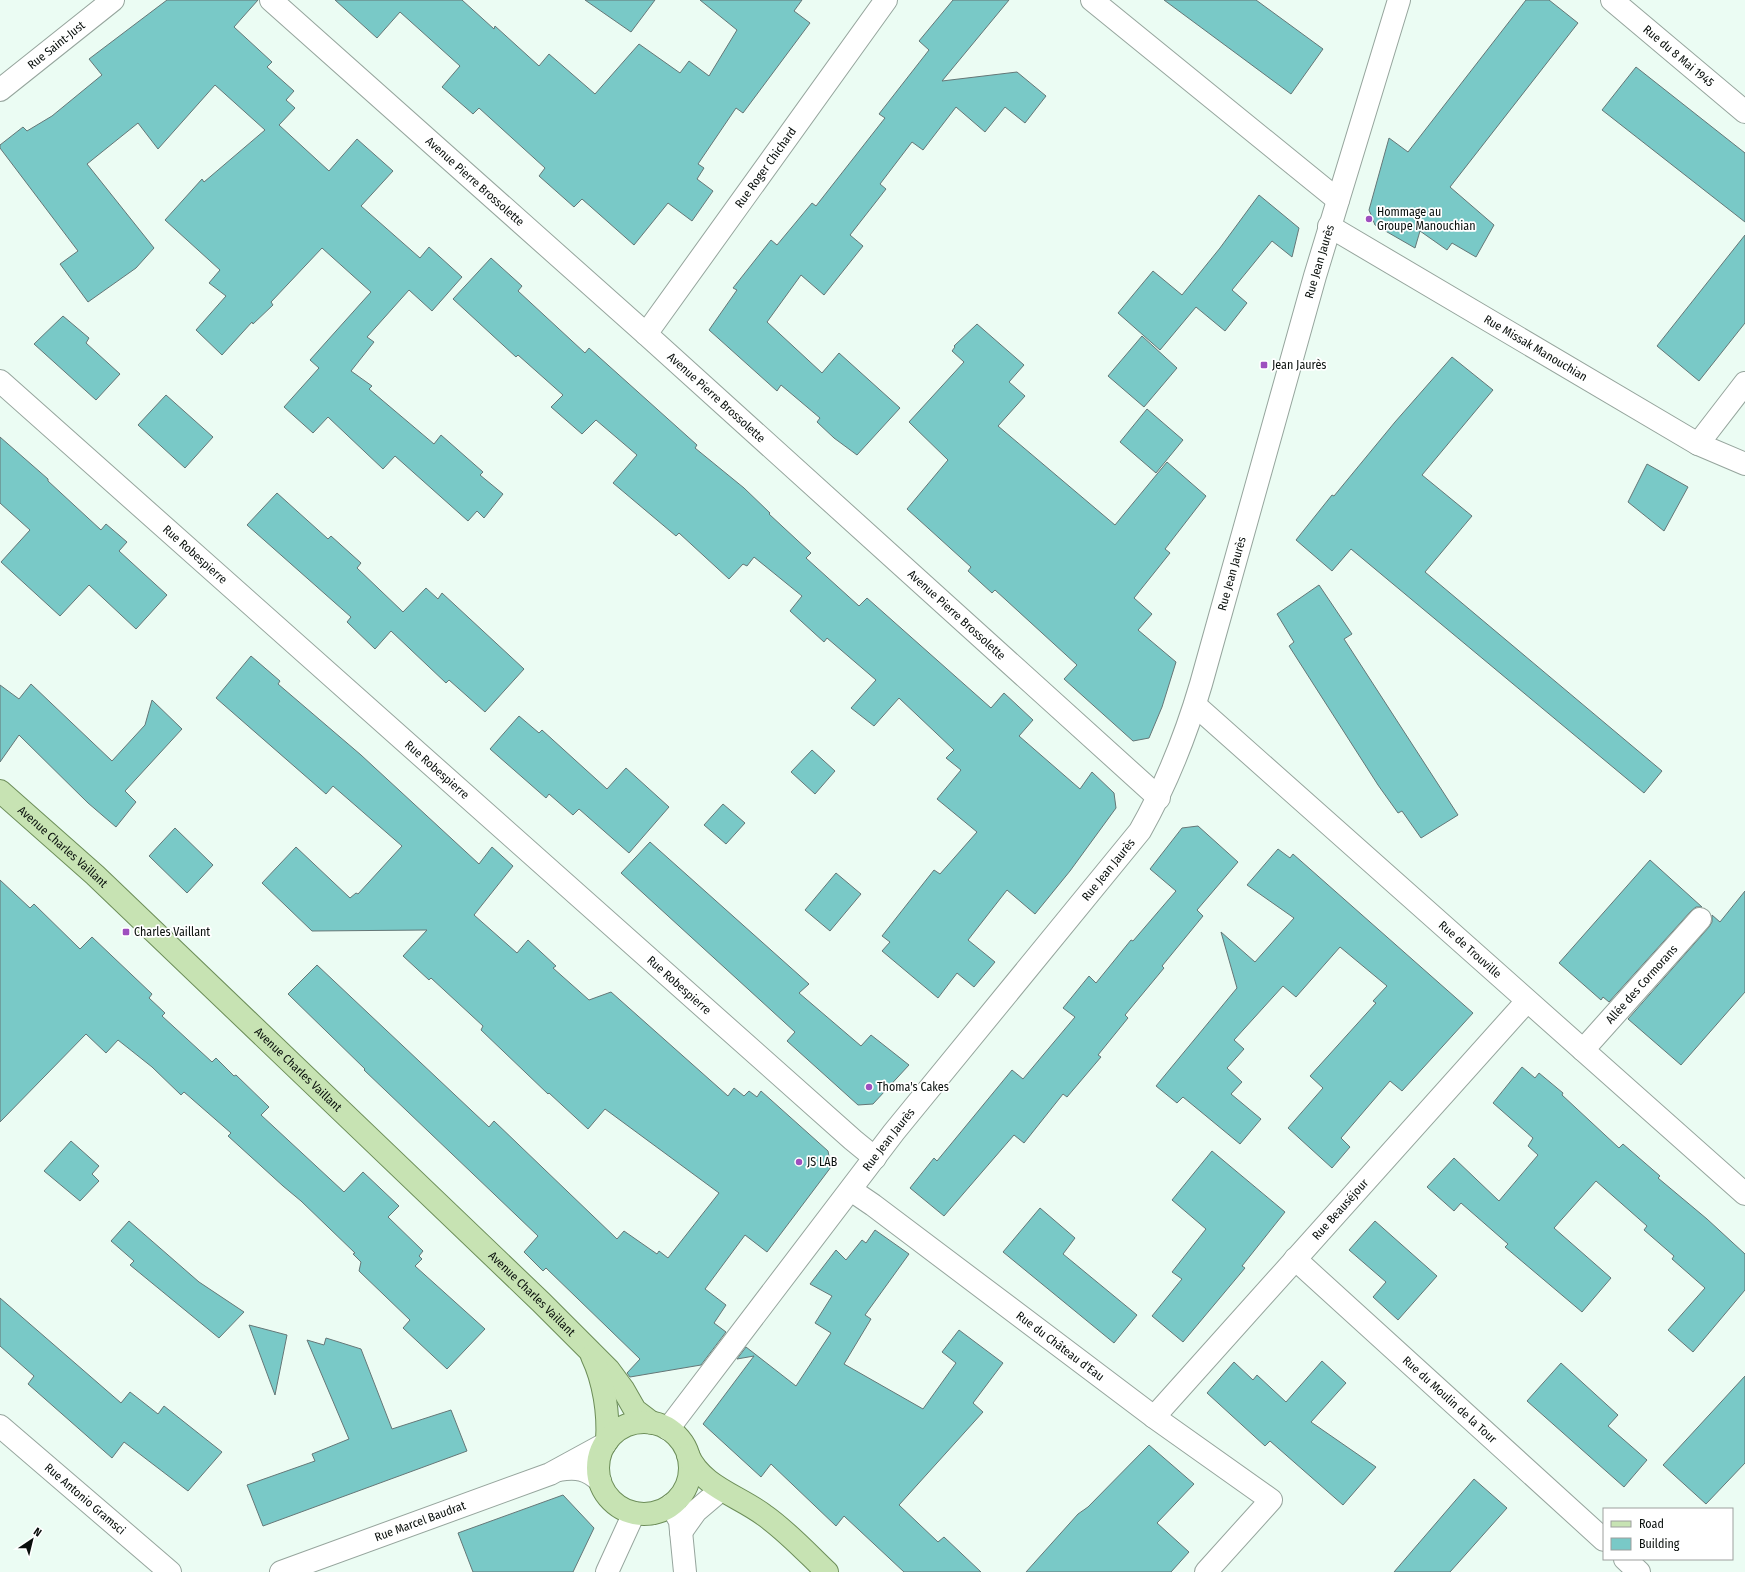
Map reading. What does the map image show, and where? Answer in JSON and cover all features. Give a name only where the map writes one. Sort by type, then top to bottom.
[{"type":"main road","name":"Avenue Charles Vaillant","points":[[0,791],[48,832],[107,886],[536,1296],[616,1379],[635,1410],[660,1426]]},
{"type":"main road","name":"Avenue Charles Vaillant","points":[[591,1353],[596,1365],[603,1394],[608,1430],[606,1442]]},
{"type":"main road","points":[[740,1500],[716,1494],[700,1493],[676,1501],[661,1512],[653,1514],[634,1513],[613,1503],[603,1489],[600,1481],[598,1464],[600,1456],[606,1442],[613,1434],[627,1426],[644,1422],[660,1426],[681,1441],[697,1470],[724,1491],[740,1500],[771,1520],[828,1572]]},
{"type":"main road","points":[[676,1501],[689,1481],[690,1472],[688,1455]]},
{"type":"street","name":"Rue Saint-Just","points":[[0,90],[113,0]]},
{"type":"street","name":"Avenue Pierre Brossolette","points":[[271,0],[646,334],[1159,798]]},
{"type":"street","name":"Rue Roger Chichard","points":[[646,334],[886,0]]},
{"type":"street","points":[[1092,0],[1338,200]]},
{"type":"street","name":"Rue Jean Jaurès","points":[[660,1426],[1140,831],[1159,798],[1195,705],[1329,226],[1399,0]]},
{"type":"street","name":"Rue du 8 Mai 1945","points":[[1612,0],[1745,112]]},
{"type":"street","name":"Rue Missak Manouchian","points":[[1329,226],[1698,444],[1745,464]]},
{"type":"street","name":"Rue Robespierre","points":[[0,381],[875,1158]]},
{"type":"street","points":[[1698,444],[1745,383]]},
{"type":"street","name":"Rue de Trouville","points":[[1195,705],[1745,1194]]},
{"type":"street","name":"Allée des Cormorans","points":[[1582,1050],[1700,919]]},
{"type":"street","name":"Rue Beauséjour","points":[[1154,1417],[1527,1001]]},
{"type":"street","name":"Rue du Château d'Eau","points":[[851,1190],[1154,1417],[1271,1500],[1206,1572]]},
{"type":"street","name":"Rue du Moulin de la Tour","points":[[1295,1259],[1603,1539]]},
{"type":"street","name":"Rue Antonio Gramsci","points":[[0,1426],[170,1572]]},
{"type":"street","name":"Rue Marcel Baudrat","points":[[281,1572],[559,1470],[606,1442]]},
{"type":"street","name":"Rue Marcel Baudrat","points":[[559,1470],[574,1468],[584,1469],[600,1481]]},
{"type":"street","points":[[681,1532],[696,1511],[716,1494]]},
{"type":"street","points":[[676,1501],[680,1521],[685,1572]]},
{"type":"street","points":[[607,1572],[634,1513]]},
{"type":"street","points":[[1626,1560],[1639,1572]]},
{"type":"building","points":[[167,0],[258,0],[234,27],[272,62],[267,67],[294,91],[286,100],[295,108],[279,125],[329,171],[357,139],[393,171],[361,206],[420,258],[429,247],[462,277],[432,311],[409,290],[367,337],[374,342],[351,371],[372,386],[369,389],[434,444],[441,435],[483,472],[480,475],[503,494],[484,518],[477,511],[468,521],[395,456],[383,469],[328,417],[313,433],[284,407],[319,368],[310,360],[371,292],[322,248],[271,302],[273,305],[253,324],[252,322],[222,355],[196,330],[226,296],[209,283],[220,270],[165,220],[202,179],[204,182],[265,130],[215,85],[158,149],[138,123],[87,164],[154,248],[136,268],[88,302],[60,264],[78,251],[0,148],[0,145],[23,127],[27,131],[52,116],[102,75],[89,59]]},
{"type":"building","points":[[335,0],[462,0],[494,29],[495,26],[539,66],[549,54],[595,94],[639,44],[680,73],[689,61],[709,76],[737,30],[700,0],[802,0],[794,11],[810,23],[743,113],[736,108],[698,164],[704,168],[697,179],[713,191],[692,221],[668,203],[634,245],[582,199],[574,207],[539,176],[545,168],[479,108],[473,114],[442,87],[460,66],[400,12],[377,38]]},
{"type":"building","points":[[585,0],[655,0],[631,32]]},
{"type":"building","points":[[953,0],[1009,0],[942,81],[1017,72],[1046,96],[1025,123],[1005,107],[985,132],[956,107],[923,150],[912,142],[880,184],[886,189],[850,235],[863,246],[824,295],[801,275],[767,322],[822,373],[839,353],[900,408],[857,455],[834,438],[817,422],[820,418],[781,385],[777,391],[709,330],[737,290],[733,288],[771,240],[777,245],[812,203],[816,206],[885,118],[879,114],[929,50],[919,41]]},
{"type":"building","points":[[1164,0],[1256,0],[1323,49],[1291,94]]},
{"type":"building","points":[[1526,0],[1549,0],[1578,23],[1450,187],[1494,225],[1476,257],[1452,243],[1447,250],[1420,231],[1415,248],[1375,225],[1369,210],[1389,138],[1408,152]]},
{"type":"building","points":[[1636,67],[1745,153],[1745,222],[1602,110]]},
{"type":"building","points":[[1259,195],[1299,228],[1292,257],[1272,241],[1232,290],[1247,303],[1225,331],[1196,307],[1160,350],[1118,313],[1153,271],[1182,295],[1220,248]]},
{"type":"building","points":[[1745,235],[1745,323],[1699,381],[1657,346]]},
{"type":"building","points":[[491,258],[522,286],[518,291],[585,353],[589,348],[697,445],[695,448],[744,488],[770,513],[769,514],[811,553],[806,558],[859,606],[867,598],[991,708],[1004,693],[1033,720],[1019,736],[1080,789],[1092,772],[1114,793],[1116,808],[1070,871],[1035,914],[1007,890],[968,940],[995,962],[974,987],[957,973],[938,998],[882,951],[890,942],[882,936],[934,870],[940,874],[977,832],[937,799],[961,770],[946,758],[954,750],[899,698],[874,726],[851,708],[876,680],[827,638],[824,642],[790,611],[802,596],[754,557],[747,566],[743,564],[729,579],[679,533],[676,536],[613,483],[637,455],[596,420],[582,434],[551,407],[563,395],[518,355],[516,357],[453,299]]},
{"type":"building","points":[[63,316],[89,338],[86,343],[120,374],[96,400],[34,344]]},
{"type":"building","points":[[977,324],[1024,365],[1009,382],[1025,396],[998,426],[1115,525],[1167,462],[1206,496],[1165,549],[1170,553],[1134,598],[1152,614],[1138,630],[1176,662],[1162,707],[1149,738],[1133,741],[1064,679],[1077,665],[995,590],[992,593],[968,571],[971,567],[907,509],[948,460],[909,422],[964,362],[952,351],[955,347],[954,346]]},
{"type":"building","points":[[1142,336],[1177,368],[1144,407],[1108,376]]},
{"type":"building","points":[[1452,357],[1493,390],[1422,475],[1472,516],[1425,572],[1662,771],[1644,793],[1351,549],[1332,571],[1296,540],[1332,495],[1334,496],[1395,422]]},
{"type":"building","points":[[166,395],[213,437],[185,468],[138,425]]},
{"type":"building","points":[[1147,409],[1183,440],[1156,473],[1120,442]]},
{"type":"building","points":[[0,437],[48,479],[48,481],[101,530],[106,524],[127,542],[119,551],[167,595],[136,629],[89,585],[60,616],[1,562],[30,530],[0,503]]},
{"type":"building","points":[[1647,464],[1688,487],[1664,531],[1628,502]]},
{"type":"building","points":[[277,493],[328,539],[331,536],[361,563],[357,568],[403,612],[426,588],[438,599],[442,593],[524,669],[485,712],[449,680],[446,683],[391,631],[375,649],[347,622],[351,617],[247,525]]},
{"type":"building","points":[[1319,585],[1352,634],[1344,639],[1458,815],[1421,838],[1402,811],[1398,813],[1378,785],[1289,646],[1294,642],[1277,614]]},
{"type":"building","points":[[251,656],[280,681],[278,684],[361,755],[479,864],[492,847],[513,866],[474,915],[517,953],[528,940],[556,966],[553,968],[589,1000],[611,992],[728,1096],[734,1088],[744,1096],[749,1091],[757,1097],[761,1091],[828,1151],[831,1167],[767,1252],[745,1235],[705,1289],[726,1305],[714,1323],[726,1332],[701,1365],[630,1377],[627,1373],[640,1359],[546,1268],[543,1271],[524,1252],[538,1236],[364,1070],[365,1069],[288,994],[317,965],[489,1127],[494,1121],[617,1239],[624,1231],[657,1254],[659,1251],[668,1258],[719,1193],[605,1109],[588,1129],[549,1093],[548,1094],[481,1030],[483,1026],[431,978],[429,980],[403,956],[427,930],[312,931],[262,883],[296,847],[350,898],[356,893],[358,894],[402,846],[333,786],[326,794],[216,698]]},
{"type":"building","points":[[31,684],[112,761],[145,725],[152,700],[182,729],[125,791],[136,802],[116,827],[88,803],[19,735],[0,762],[0,685],[19,699]]},
{"type":"building","points":[[519,716],[539,733],[542,730],[607,789],[626,768],[669,807],[629,853],[579,809],[573,815],[549,794],[546,798],[490,749]]},
{"type":"building","points":[[812,750],[835,771],[815,794],[791,772]]},
{"type":"building","points":[[723,804],[745,823],[726,844],[704,825]]},
{"type":"building","points":[[1198,826],[1238,862],[1197,910],[1203,916],[1162,966],[1164,968],[1125,1015],[1128,1018],[1098,1055],[1101,1057],[1067,1097],[1063,1094],[1024,1143],[1014,1135],[944,1216],[910,1188],[934,1158],[937,1161],[1012,1070],[1023,1079],[1075,1017],[1063,1008],[1089,976],[1096,983],[1131,940],[1133,941],[1176,891],[1150,869],[1182,828]]},
{"type":"building","points":[[175,828],[213,865],[187,893],[149,856]]},
{"type":"building","points":[[650,842],[809,984],[799,993],[861,1046],[871,1035],[909,1065],[873,1104],[858,1105],[787,1041],[795,1032],[621,873]]},
{"type":"building","points":[[1278,849],[1290,858],[1293,854],[1473,1013],[1402,1091],[1390,1081],[1341,1138],[1350,1147],[1332,1168],[1288,1128],[1323,1088],[1310,1076],[1376,1003],[1373,1001],[1387,986],[1340,947],[1296,997],[1283,986],[1234,1040],[1244,1049],[1227,1068],[1242,1082],[1231,1094],[1261,1119],[1240,1144],[1183,1097],[1177,1103],[1156,1086],[1237,988],[1221,932],[1255,962],[1294,918],[1247,885]]},
{"type":"building","points":[[1650,860],[1702,907],[1696,907],[1691,911],[1609,1002],[1603,997],[1601,1000],[1559,963]]},
{"type":"building","points":[[836,873],[861,894],[830,931],[805,910]]},
{"type":"building","points":[[0,880],[30,908],[34,904],[80,949],[92,937],[152,994],[149,998],[165,1013],[162,1016],[212,1062],[216,1058],[234,1076],[236,1075],[269,1107],[261,1115],[344,1192],[363,1172],[399,1206],[388,1217],[423,1251],[419,1256],[422,1259],[415,1266],[485,1329],[447,1369],[403,1328],[410,1320],[359,1271],[361,1262],[353,1254],[355,1253],[301,1201],[228,1136],[231,1133],[184,1092],[181,1095],[152,1067],[118,1040],[106,1053],[86,1034],[0,1122]]},
{"type":"building","points":[[1745,891],[1745,992],[1681,1065],[1628,1019],[1709,927],[1712,922],[1712,915],[1720,922]]},
{"type":"building","points":[[1522,1067],[1535,1078],[1539,1073],[1563,1093],[1562,1095],[1619,1148],[1623,1144],[1660,1176],[1658,1178],[1707,1219],[1745,1254],[1745,1290],[1693,1352],[1668,1330],[1705,1288],[1672,1259],[1674,1256],[1644,1230],[1647,1226],[1596,1181],[1554,1228],[1611,1278],[1582,1312],[1505,1247],[1508,1244],[1461,1203],[1454,1211],[1427,1187],[1454,1158],[1499,1201],[1538,1155],[1528,1146],[1533,1138],[1493,1103]]},
{"type":"building","points":[[71,1141],[99,1166],[92,1174],[99,1181],[80,1201],[44,1171]]},
{"type":"building","points":[[1212,1151],[1285,1212],[1242,1266],[1245,1268],[1183,1342],[1152,1316],[1182,1279],[1172,1272],[1206,1229],[1172,1200]]},
{"type":"building","points":[[1040,1208],[1075,1238],[1063,1254],[1137,1315],[1114,1343],[1003,1252]]},
{"type":"building","points":[[129,1221],[199,1282],[244,1312],[219,1338],[130,1265],[134,1261],[111,1241]]},
{"type":"building","points":[[1375,1221],[1437,1276],[1398,1320],[1373,1297],[1386,1282],[1349,1250]]},
{"type":"building","points":[[875,1230],[909,1254],[865,1315],[871,1319],[844,1364],[923,1409],[956,1363],[942,1352],[959,1330],[1003,1363],[973,1403],[983,1412],[899,1505],[938,1542],[944,1537],[981,1572],[904,1572],[844,1516],[836,1526],[771,1464],[761,1477],[703,1424],[754,1356],[737,1359],[746,1347],[796,1386],[831,1333],[815,1323],[832,1296],[810,1284],[836,1250],[846,1260],[862,1240],[866,1243]]},
{"type":"building","points":[[0,1298],[121,1403],[130,1392],[158,1414],[164,1406],[222,1452],[188,1491],[124,1442],[112,1458],[28,1384],[34,1376],[0,1346]]},
{"type":"building","points":[[249,1325],[287,1335],[275,1395]]},
{"type":"building","points":[[326,1338],[361,1349],[392,1429],[451,1410],[467,1451],[263,1526],[247,1485],[315,1461],[312,1454],[349,1439],[307,1340],[324,1345]]},
{"type":"building","points":[[1322,1361],[1346,1383],[1311,1422],[1376,1467],[1343,1505],[1270,1441],[1265,1446],[1207,1393],[1234,1362],[1253,1380],[1257,1375],[1286,1402]]},
{"type":"building","points":[[1561,1363],[1618,1415],[1608,1426],[1647,1460],[1624,1487],[1527,1401]]},
{"type":"building","points":[[1745,1376],[1745,1463],[1706,1504],[1663,1465]]},
{"type":"building","points":[[1149,1445],[1194,1484],[1157,1523],[1189,1552],[1171,1572],[1026,1572],[1078,1514],[1088,1507]]},
{"type":"building","points":[[1474,1479],[1507,1508],[1450,1572],[1394,1572]]},
{"type":"building","points":[[563,1495],[594,1528],[573,1572],[473,1572],[458,1533]]},
{"type":"place","name":"Hommage au Groupe Manouchian","points":[[1369,219]]},
{"type":"place","name":"Jean Jaurès","points":[[1264,365]]},
{"type":"place","name":"Charles Vaillant","points":[[126,932]]},
{"type":"place","name":"Thoma's Cakes","points":[[869,1087]]},
{"type":"place","name":"JS LAB","points":[[799,1162]]}]
